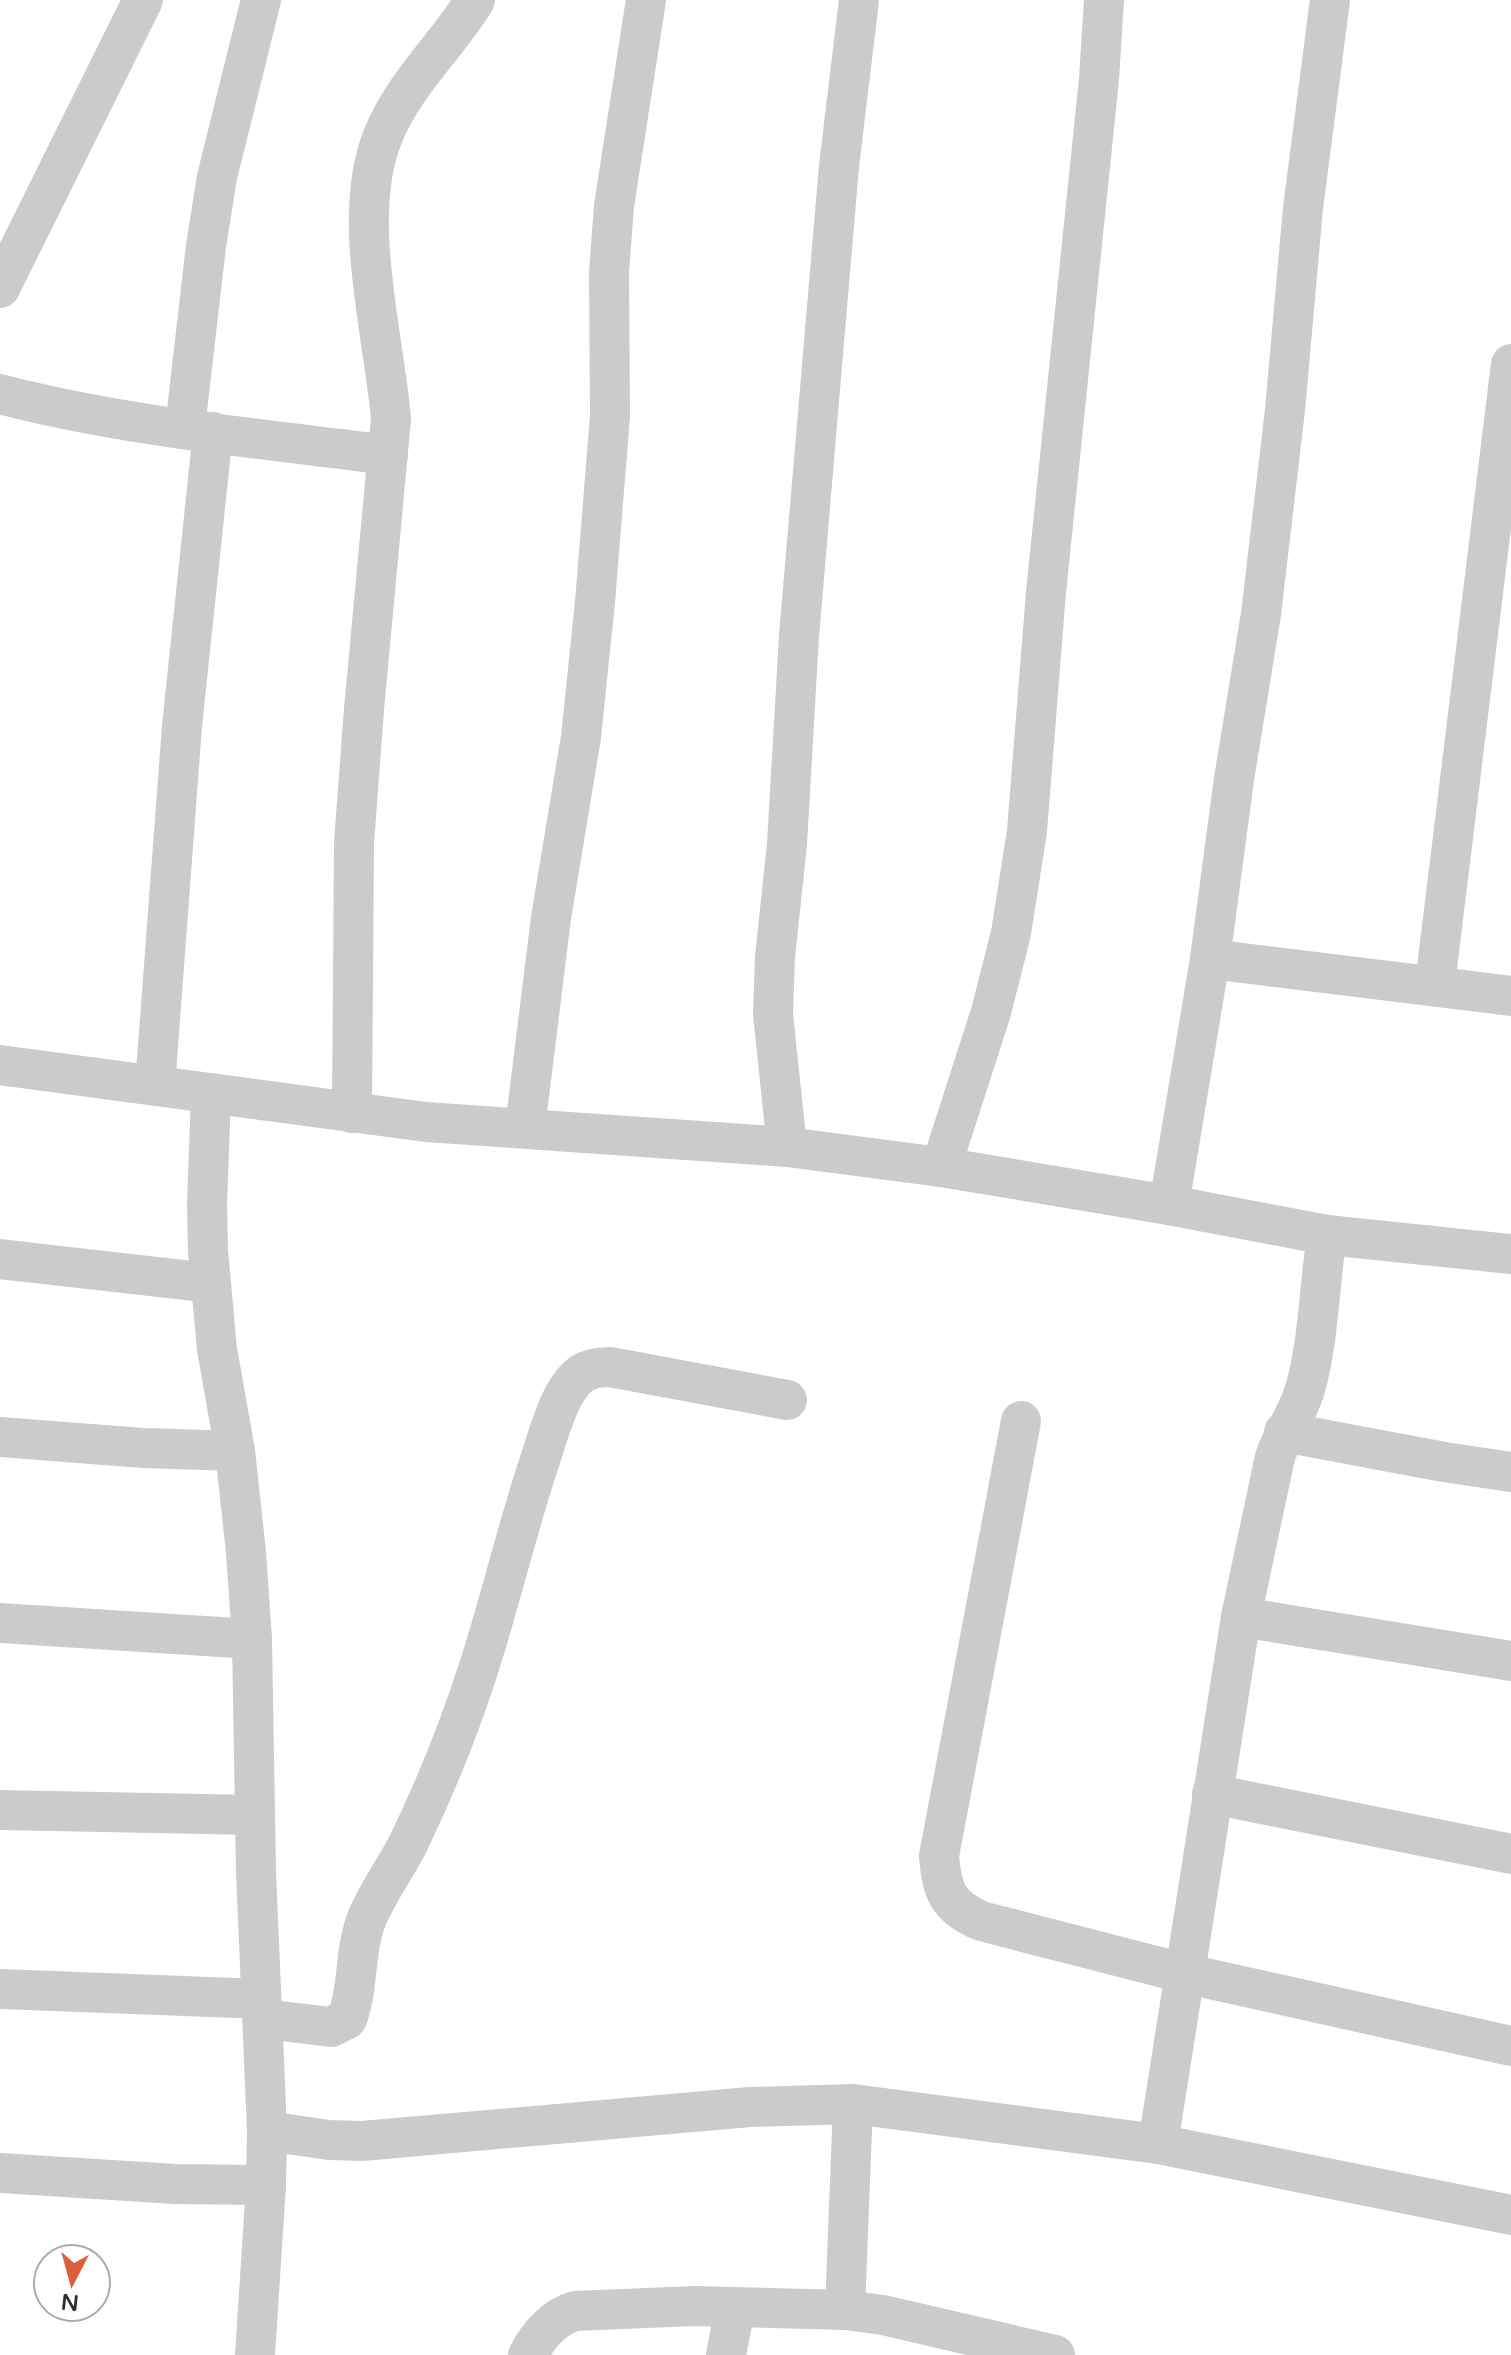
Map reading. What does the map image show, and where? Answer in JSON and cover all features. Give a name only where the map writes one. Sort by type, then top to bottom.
[{"type":"street","points":[[0,288],[143,0]]},
{"type":"street","points":[[155,1086],[182,726],[206,246],[217,177],[261,0]]},
{"type":"street","points":[[352,1113],[354,843],[391,419],[388,377],[372,276],[372,175],[383,135],[402,101],[475,0]]},
{"type":"street","points":[[525,1128],[551,918],[581,737],[610,416],[609,272],[614,206],[646,0]]},
{"type":"street","points":[[787,1147],[773,1014],[775,957],[787,844],[799,636],[839,166],[859,0]]},
{"type":"street","points":[[941,1167],[991,1012],[1011,933],[1027,831],[1046,592],[1099,79],[1104,0]]},
{"type":"street","points":[[1169,1205],[1210,959],[1263,598],[1285,410],[1303,208],[1330,0]]},
{"type":"street","points":[[1435,984],[1511,364]]},
{"type":"street","points":[[0,394],[63,411],[388,455]]},
{"type":"street","points":[[1210,959],[1435,984],[1511,996]]},
{"type":"street","points":[[0,1065],[426,1122],[787,1147],[941,1167],[1327,1235],[1511,1254]]},
{"type":"street","points":[[211,1095],[207,1204],[211,1283],[217,1349],[235,1451],[252,1639],[267,2131],[255,2355]]},
{"type":"street","points":[[1158,2144],[1241,1617],[1266,1490],[1284,1432],[1305,1392],[1327,1235]]},
{"type":"street","points":[[0,1259],[211,1283]]},
{"type":"street","points":[[0,1989],[262,2009],[331,2027],[347,2019],[358,1947],[366,1920],[377,1895],[407,1846],[448,1753],[478,1670],[530,1489],[563,1397],[580,1374],[592,1367],[610,1367],[787,1400]]},
{"type":"street","points":[[1021,1421],[939,1856],[941,1881],[948,1899],[963,1913],[981,1921],[1183,1973],[1511,2046]]},
{"type":"street","points":[[1284,1432],[1511,1472]]},
{"type":"street","points":[[0,1437],[143,1448],[235,1451]]},
{"type":"street","points":[[1241,1617],[1511,1661]]},
{"type":"street","points":[[0,1623],[252,1639]]},
{"type":"street","points":[[1212,1794],[1511,1854]]},
{"type":"street","points":[[0,1810],[255,1815]]},
{"type":"street","points":[[267,2131],[329,2140],[362,2141],[750,2107],[853,2104],[1158,2144],[1511,2215]]},
{"type":"street","points":[[845,2310],[853,2104]]},
{"type":"street","points":[[0,2173],[175,2184],[266,2185]]},
{"type":"street","points":[[528,2355],[537,2338],[565,2314],[575,2311],[694,2306],[845,2310],[916,2339],[1055,2355]]},
{"type":"street","points":[[726,2355],[735,2308]]}]
